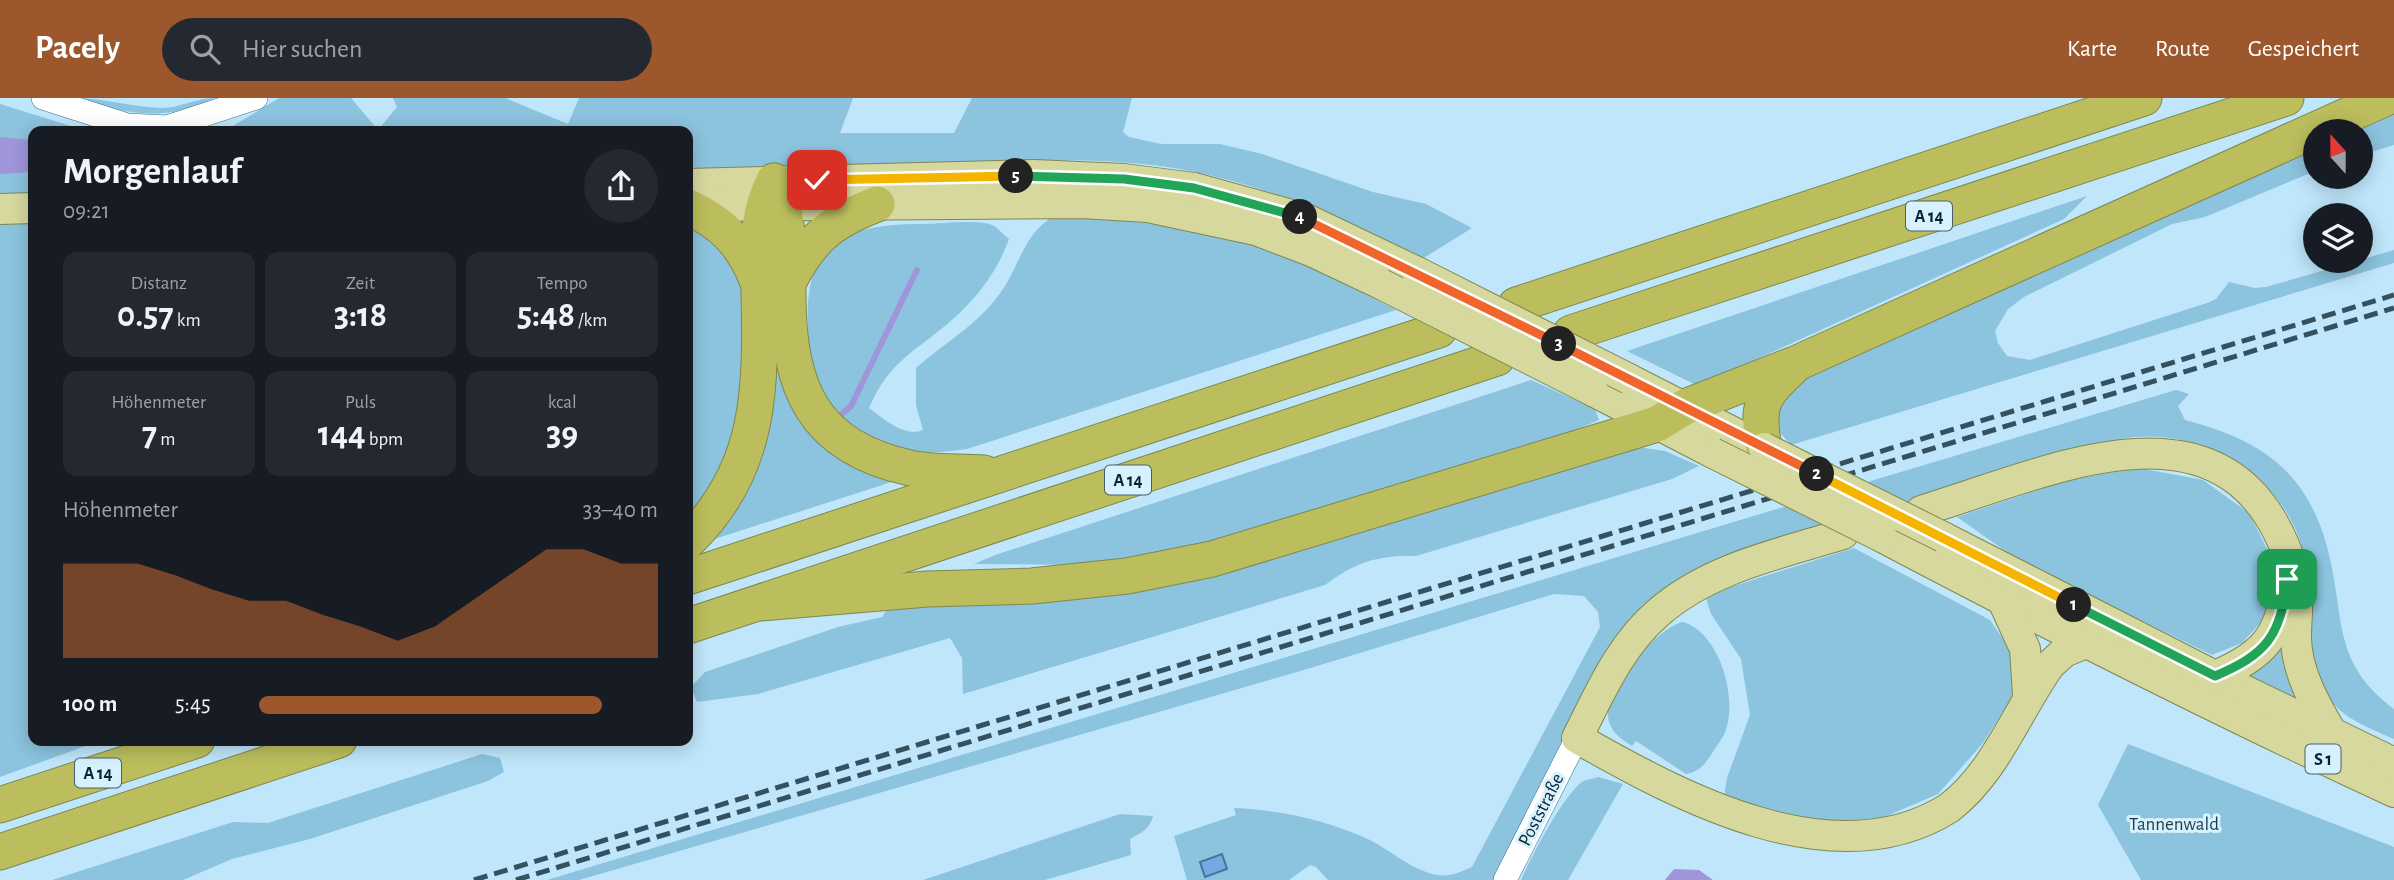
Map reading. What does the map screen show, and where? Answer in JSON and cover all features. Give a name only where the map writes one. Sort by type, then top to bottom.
[{"type":"highway","name":"A 14","points":[[1516,305],[2144,98]]},
{"type":"highway","name":"A 14","points":[[1572,334],[2286,98]]},
{"type":"highway","points":[[760,603],[927,589],[1032,586],[1127,576],[1212,559],[1671,415],[1795,364],[2386,98]]},
{"type":"highway","points":[[773,197],[758,219],[788,329],[799,386],[828,427],[852,446],[878,459],[913,468],[1002,474]]},
{"type":"highway","points":[[693,535],[717,509],[732,487],[745,457],[774,284],[816,238],[850,215],[877,204]]},
{"type":"highway","points":[[693,208],[708,216],[736,240],[747,256],[774,284]]},
{"type":"highway","name":"A 14","points":[[693,575],[1439,330]]},
{"type":"highway","name":"A 14","points":[[693,624],[1497,358]]},
{"type":"highway","points":[[1753,432],[1767,391],[1795,364]]},
{"type":"highway","name":"A 14","points":[[0,805],[179,746]]},
{"type":"highway","name":"A 14","points":[[0,852],[321,746]]},
{"type":"main road","name":"S 1","points":[[693,205],[1034,176],[1124,179],[1194,188],[1306,219],[1629,379],[1713,453],[1905,549],[2004,603],[2252,726],[2394,792]]},
{"type":"main road","name":"S 1","points":[[693,185],[773,197],[877,204],[1081,203],[1148,207],[1256,230],[1311,251],[1381,284],[1593,391],[1671,415],[1753,432],[1942,537],[2215,676],[2394,763]]},
{"type":"main road","points":[[0,209],[28,208]]},
{"type":"main road","points":[[1921,510],[2077,463],[2155,451],[2207,461],[2231,475],[2268,511],[2295,577],[2298,658],[2309,689],[2333,735]]},
{"type":"main road","points":[[1843,534],[1732,569],[1672,602],[1656,614],[1618,660],[1577,738],[1730,817],[1786,838],[1847,845],[1903,834],[1950,808],[1980,776],[2028,695],[2050,665],[2064,652],[2086,643]]},
{"type":"main road","points":[[2215,676],[2247,663],[2262,651],[2285,600],[2289,558]]},
{"type":"main road","points":[[2004,603],[2025,649],[2028,695]]},
{"type":"street","points":[[43,98],[127,125],[147,126]]},
{"type":"street","points":[[170,126],[227,104],[256,98]]},
{"type":"street","name":"Poststraße","points":[[1504,880],[1577,738]]},
{"type":"green space","points":[[75,98],[162,108],[215,98],[179,111],[145,113],[129,112]]},
{"type":"green space","points":[[279,98],[351,98],[375,126],[233,126]]},
{"type":"green space","points":[[393,98],[505,98],[568,124],[579,98],[853,98],[840,133],[954,133],[972,98],[1132,98],[1123,132],[1129,137],[1161,144],[1220,144],[1262,154],[1373,192],[1426,204],[1472,228],[1422,259],[1366,231],[1250,186],[1190,171],[1125,162],[1025,161],[693,169],[693,126],[381,126],[397,107]]},
{"type":"green space","points":[[0,104],[71,126],[28,126],[28,198],[0,199]]},
{"type":"green space","points":[[2394,112],[2394,145],[2373,151],[2373,122]]},
{"type":"green space","points":[[2303,153],[2303,176],[2205,217],[2172,224],[2024,297],[2008,309],[1995,331],[1998,343],[2007,356],[2030,360],[2207,303],[2216,299],[2229,282],[2255,288],[2314,273],[2361,273],[1791,445],[1777,429],[1776,404],[1805,377]]},
{"type":"green space","points":[[2087,196],[2064,219],[1698,386],[1627,351]]},
{"type":"green space","points":[[1053,217],[1165,225],[1227,237],[1302,264],[1396,310],[967,449],[916,452],[892,448],[871,440],[852,428],[835,412],[811,366],[808,329],[808,300],[813,276],[821,258],[834,244],[851,234],[871,228],[959,222],[992,225],[1009,239],[993,272],[971,302],[895,367],[869,408],[894,426],[916,432],[923,430],[916,405],[916,368],[972,324],[992,303],[1035,232]]},
{"type":"green space","points":[[28,218],[28,746],[85,746],[0,777],[0,220]]},
{"type":"green space","points":[[693,224],[705,228],[746,276],[741,431],[693,519]]},
{"type":"green space","points":[[2394,250],[2394,263],[2373,269],[2373,256]]},
{"type":"green space","points":[[770,292],[785,377],[907,477],[696,545],[714,528]]},
{"type":"green space","points":[[1531,380],[1595,409],[1599,420],[1569,433],[1218,541],[1095,565],[974,564],[995,555]]},
{"type":"green space","points":[[2176,390],[2189,394],[2178,406],[2185,420],[2240,439],[2282,467],[2299,485],[2323,533],[2346,644],[2362,677],[2375,693],[2394,709],[2394,739],[2344,714],[2322,687],[2312,658],[2308,578],[2301,545],[2288,515],[2270,490],[2246,469],[2219,453],[2189,442],[2157,437],[2124,438],[1903,503],[1864,483]]},
{"type":"green space","points":[[1638,447],[1665,451],[1699,466],[1672,479],[1416,556],[1390,557],[1357,565],[1325,585],[963,694],[962,658],[950,638],[758,694],[697,702],[693,692],[693,685],[705,672],[838,627],[882,617],[887,610],[939,604]]},
{"type":"green space","points":[[2139,468],[2203,480],[2249,513],[2274,563],[2264,619],[2242,643],[2212,655],[2021,562],[1957,517],[2068,480]]},
{"type":"green space","points":[[1787,506],[1826,526],[1723,558],[1682,578],[1602,661],[1493,880],[1328,880],[1316,867],[1310,865],[1289,880],[1187,880],[1174,836],[1236,815],[1234,808],[1252,809],[1304,817],[1337,827],[1370,840],[1428,873],[1451,875],[1472,867],[1600,627],[1598,612],[1584,596],[1554,594],[1307,669],[579,880],[547,880]]},
{"type":"green space","points":[[1854,548],[1990,620],[2011,651],[2014,694],[1983,743],[1938,794],[1861,827],[1785,818],[1724,798],[1727,778],[1750,715],[1741,659],[1711,614],[1705,595]]},
{"type":"green space","points":[[1683,622],[1696,628],[1715,651],[1727,681],[1729,697],[1727,726],[1722,739],[1703,766],[1686,774],[1636,741],[1632,746],[1624,741],[1614,731],[1608,717],[1614,691],[1634,661],[1660,635]]},
{"type":"green space","points":[[2283,647],[2306,706],[2243,677]]},
{"type":"green space","name":"Tannenwald","points":[[2128,744],[2394,847],[2394,880],[2141,880],[2098,805]]},
{"type":"green space","points":[[482,754],[500,758],[504,772],[488,781],[310,839],[232,859],[183,880],[52,880],[233,822],[268,823]]},
{"type":"green space","points":[[1598,777],[1623,784],[1568,880],[1521,880],[1557,813],[1574,789],[1585,780]]},
{"type":"green space","points":[[1120,814],[1153,816],[1141,833],[1130,839],[1131,855],[1045,880],[923,880]]},
{"type":"shaded area","points":[[0,137],[28,140],[28,172],[0,174]]},
{"type":"shaded area","points":[[1674,869],[1699,870],[1713,880],[1665,880]]},
{"type":"building","points":[[1222,854],[1227,869],[1205,877],[1200,862]]},
{"type":"waterway","points":[[842,414],[851,406],[917,270]]},
{"type":"railway","points":[[474,880],[2394,295]]},
{"type":"railway","points":[[516,880],[2394,308]]},
{"type":"route","points":[[817,180],[1034,176],[1124,179],[1194,188],[1306,219],[1417,272],[2215,676],[2247,663],[2262,651],[2285,600],[2287,579]]}]
